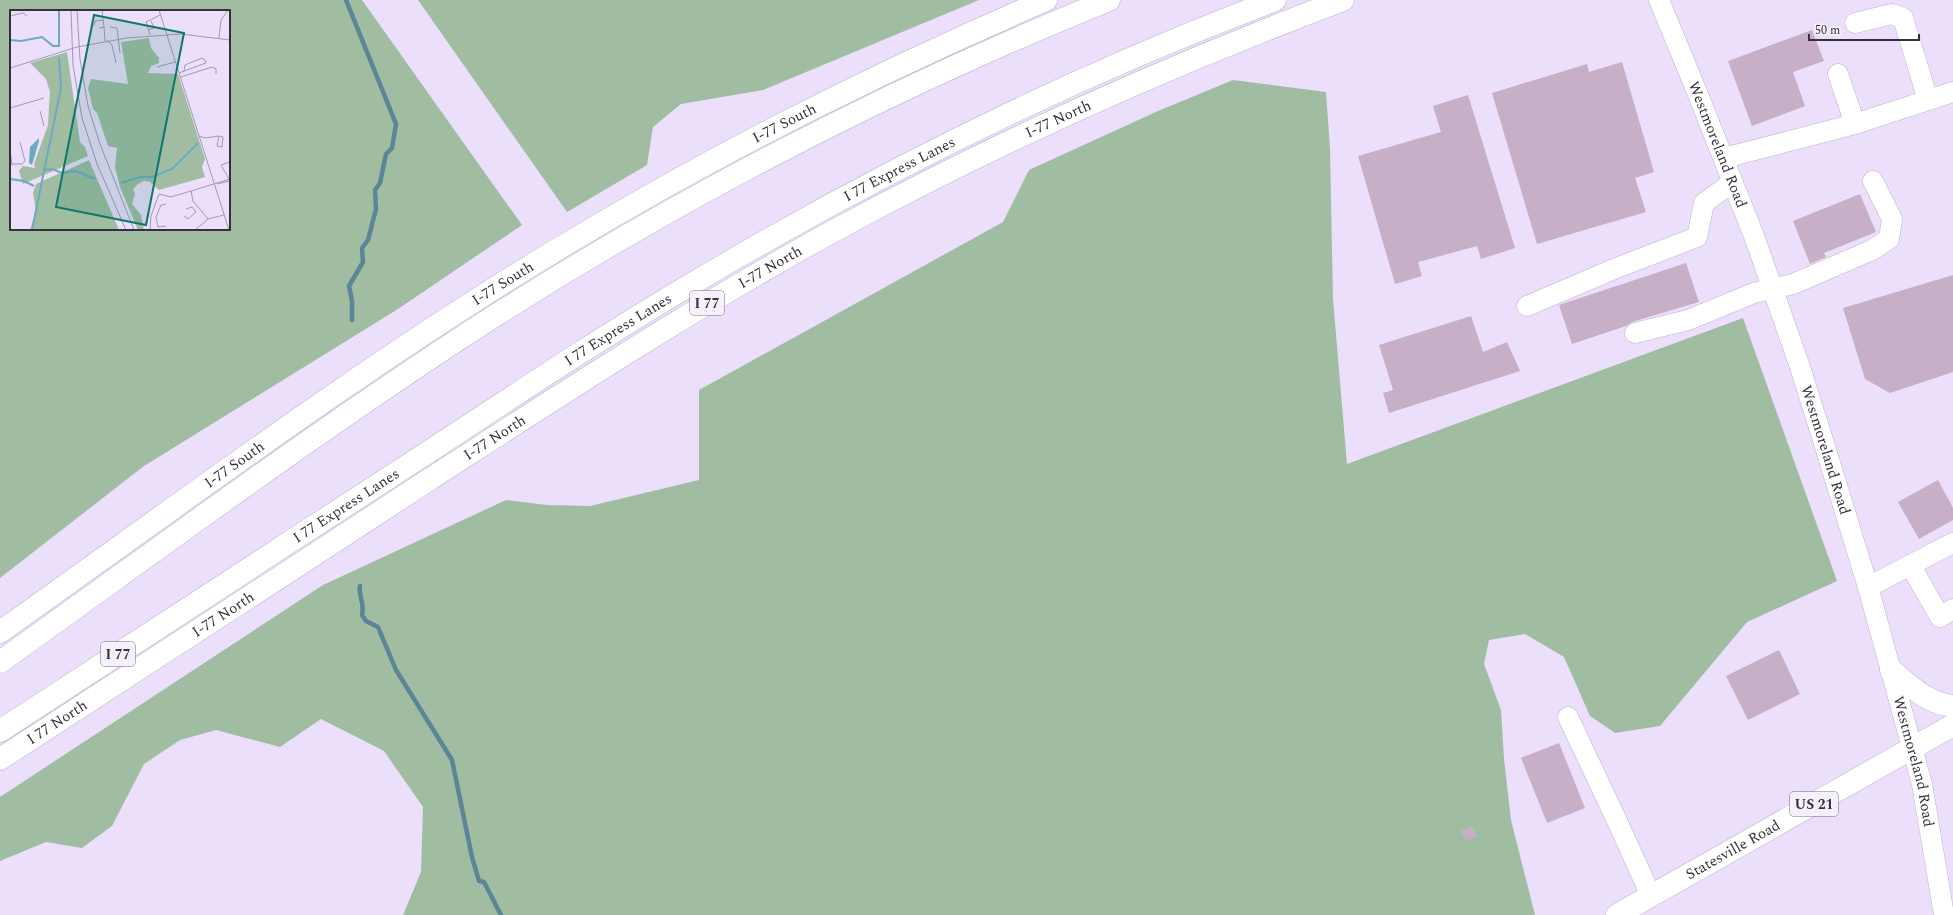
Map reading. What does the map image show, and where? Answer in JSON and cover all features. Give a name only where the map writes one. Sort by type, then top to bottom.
[{"type":"main road","name":"I-77 South","points":[[0,632],[349,384],[459,311],[552,252],[668,185],[776,127],[914,59],[1046,0]]},
{"type":"main road","points":[[0,662],[363,404],[496,315],[564,273],[706,191],[851,116],[996,48],[1109,0]]},
{"type":"main road","name":"I 77 Express Lanes","points":[[0,731],[615,331],[759,245],[900,168],[1039,100],[1193,33],[1275,0]]},
{"type":"main road","name":"I-77 North","points":[[114,685],[628,351],[702,306],[812,243],[911,190],[1056,119],[1202,55],[1343,0]]},
{"type":"main road","points":[[114,685],[142,653],[178,630],[235,578]]},
{"type":"main road","points":[[1891,670],[1923,696],[1935,702],[1953,706]]},
{"type":"main road","name":"I 77 North","points":[[0,759],[114,685]]},
{"type":"main road","name":"Statesville Road","points":[[1617,915],[1953,725]]},
{"type":"street","name":"Westmoreland Road","points":[[1659,0],[1724,158],[1773,288],[1818,424],[1868,587],[1922,784],[1944,915]]},
{"type":"street","points":[[1855,23],[1892,14],[1903,18],[1928,100]]},
{"type":"street","points":[[1838,74],[1855,124]]},
{"type":"street","points":[[1724,158],[1855,124],[1953,92]]},
{"type":"street","points":[[1635,333],[1688,320],[1754,293],[1793,284],[1872,250],[1890,239],[1892,219],[1873,181]]},
{"type":"street","points":[[1527,306],[1614,269],[1697,237],[1704,203],[1733,182]]},
{"type":"street","points":[[1868,587],[1953,543]]},
{"type":"street","points":[[1910,566],[1940,617],[1953,609]]},
{"type":"street","points":[[1568,717],[1651,896]]},
{"type":"green space","points":[[0,0],[362,0],[522,225],[398,309],[144,466],[0,578]]},
{"type":"green space","points":[[418,0],[979,0],[763,90],[681,104],[653,127],[647,165],[567,212]]},
{"type":"green space","points":[[1233,80],[1326,92],[1330,149],[1333,299],[1347,464],[1743,318],[1837,581],[1747,622],[1660,726],[1615,733],[1590,716],[1564,657],[1525,634],[1489,640],[1484,664],[1501,710],[1504,759],[1511,820],[1535,915],[403,915],[421,872],[423,807],[384,751],[321,719],[280,747],[216,730],[180,740],[144,764],[112,826],[82,848],[46,842],[0,861],[0,797],[323,585],[506,500],[547,505],[590,506],[699,480],[699,390],[1003,222],[1029,170],[1158,111]]},
{"type":"building","points":[[1812,30],[1824,61],[1793,72],[1805,106],[1752,126],[1728,61]]},
{"type":"building","points":[[1622,62],[1654,172],[1635,178],[1646,212],[1537,244],[1492,93],[1587,64],[1589,72]]},
{"type":"building","points":[[1468,95],[1515,248],[1481,259],[1477,246],[1418,262],[1422,276],[1395,284],[1358,156],[1441,132],[1433,106]]},
{"type":"building","points":[[1860,194],[1876,232],[1824,253],[1826,257],[1810,264],[1793,221]]},
{"type":"building","points":[[1686,263],[1699,302],[1632,322],[1626,326],[1572,344],[1559,305]]},
{"type":"building","points":[[1953,275],[1953,372],[1890,393],[1865,379],[1843,308]]},
{"type":"building","points":[[1471,316],[1483,352],[1507,342],[1520,371],[1389,413],[1383,393],[1393,390],[1379,345]]},
{"type":"building","points":[[1938,480],[1953,508],[1953,520],[1919,539],[1898,502]]},
{"type":"building","points":[[1779,650],[1800,694],[1748,720],[1726,676]]},
{"type":"building","points":[[1559,743],[1585,808],[1547,823],[1521,758]]},
{"type":"building","points":[[1472,826],[1477,836],[1466,841],[1461,831]]},
{"type":"waterway","points":[[346,0],[396,124],[392,148],[386,154],[380,183],[375,190],[376,209],[368,240],[362,248],[363,262],[349,286],[352,301],[352,320]]},
{"type":"waterway","points":[[360,586],[363,606],[362,615],[366,621],[378,627],[396,670],[452,760],[472,857],[479,881],[484,882],[501,915]]}]
